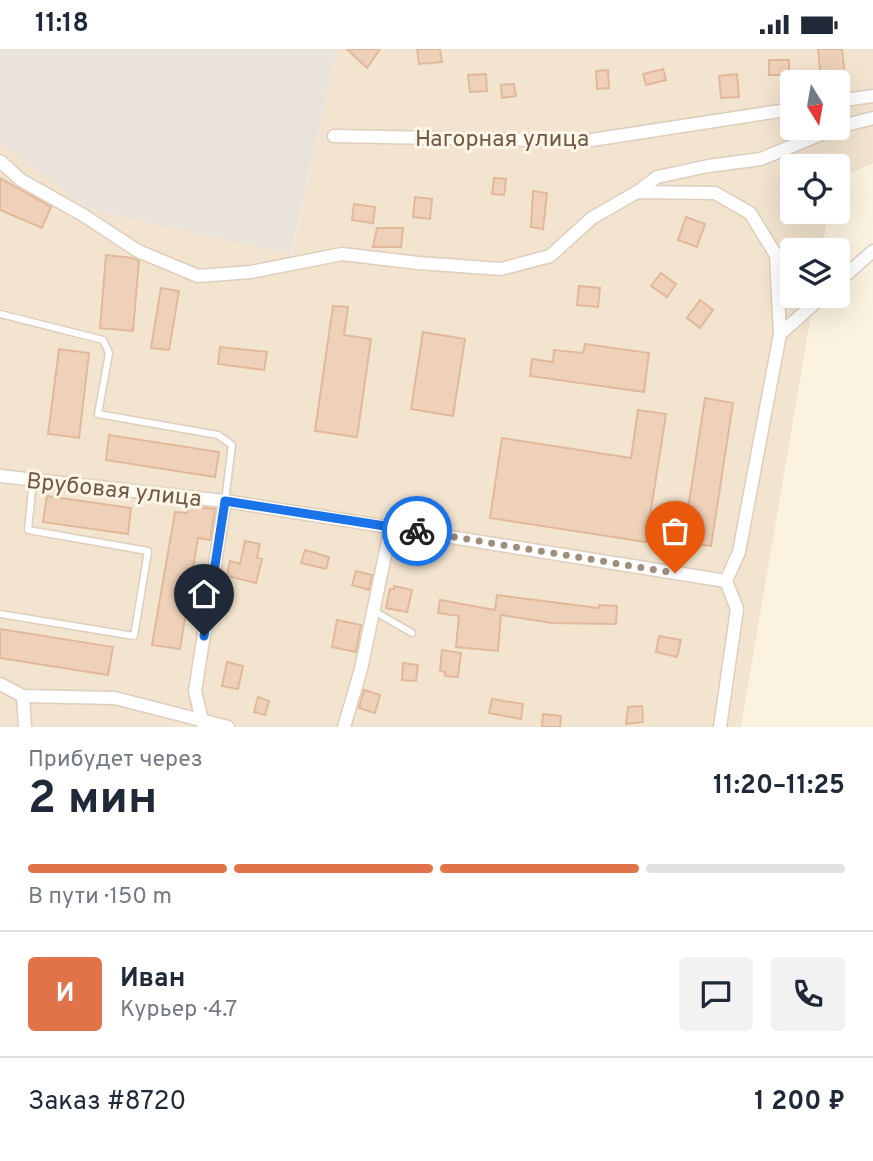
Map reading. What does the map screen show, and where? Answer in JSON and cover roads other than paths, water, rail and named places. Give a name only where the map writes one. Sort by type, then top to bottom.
[{"type":"street","points":[[850,99],[873,96]]},
{"type":"street","name":"Нагорная улица","points":[[334,136],[585,141],[780,111]]},
{"type":"street","points":[[850,124],[873,118]]},
{"type":"street","points":[[0,161],[21,180],[83,215],[138,251],[198,276],[251,272],[342,254],[501,269],[550,256],[592,218],[657,177],[708,166],[761,159],[806,140]]},
{"type":"street","points":[[637,192],[715,193],[750,213],[776,255],[780,334],[739,552],[726,581],[737,609],[720,727]]},
{"type":"street","points":[[850,271],[873,251]]},
{"type":"street","points":[[780,334],[809,308]]},
{"type":"street","name":"Врубовая улица","points":[[0,476],[225,501],[726,581]]},
{"type":"street","points":[[202,723],[195,691],[225,501]]},
{"type":"street","points":[[344,727],[361,669],[391,527]]},
{"type":"street","points":[[0,684],[23,697],[115,698],[202,723],[229,727]]},
{"type":"street","points":[[23,697],[25,727]]},
{"type":"lane","points":[[0,314],[103,341],[109,353],[97,414],[218,435],[232,445],[225,501]]},
{"type":"lane","points":[[0,614],[134,636],[148,551],[28,530],[33,480]]},
{"type":"lane","points":[[374,611],[412,633]]}]
